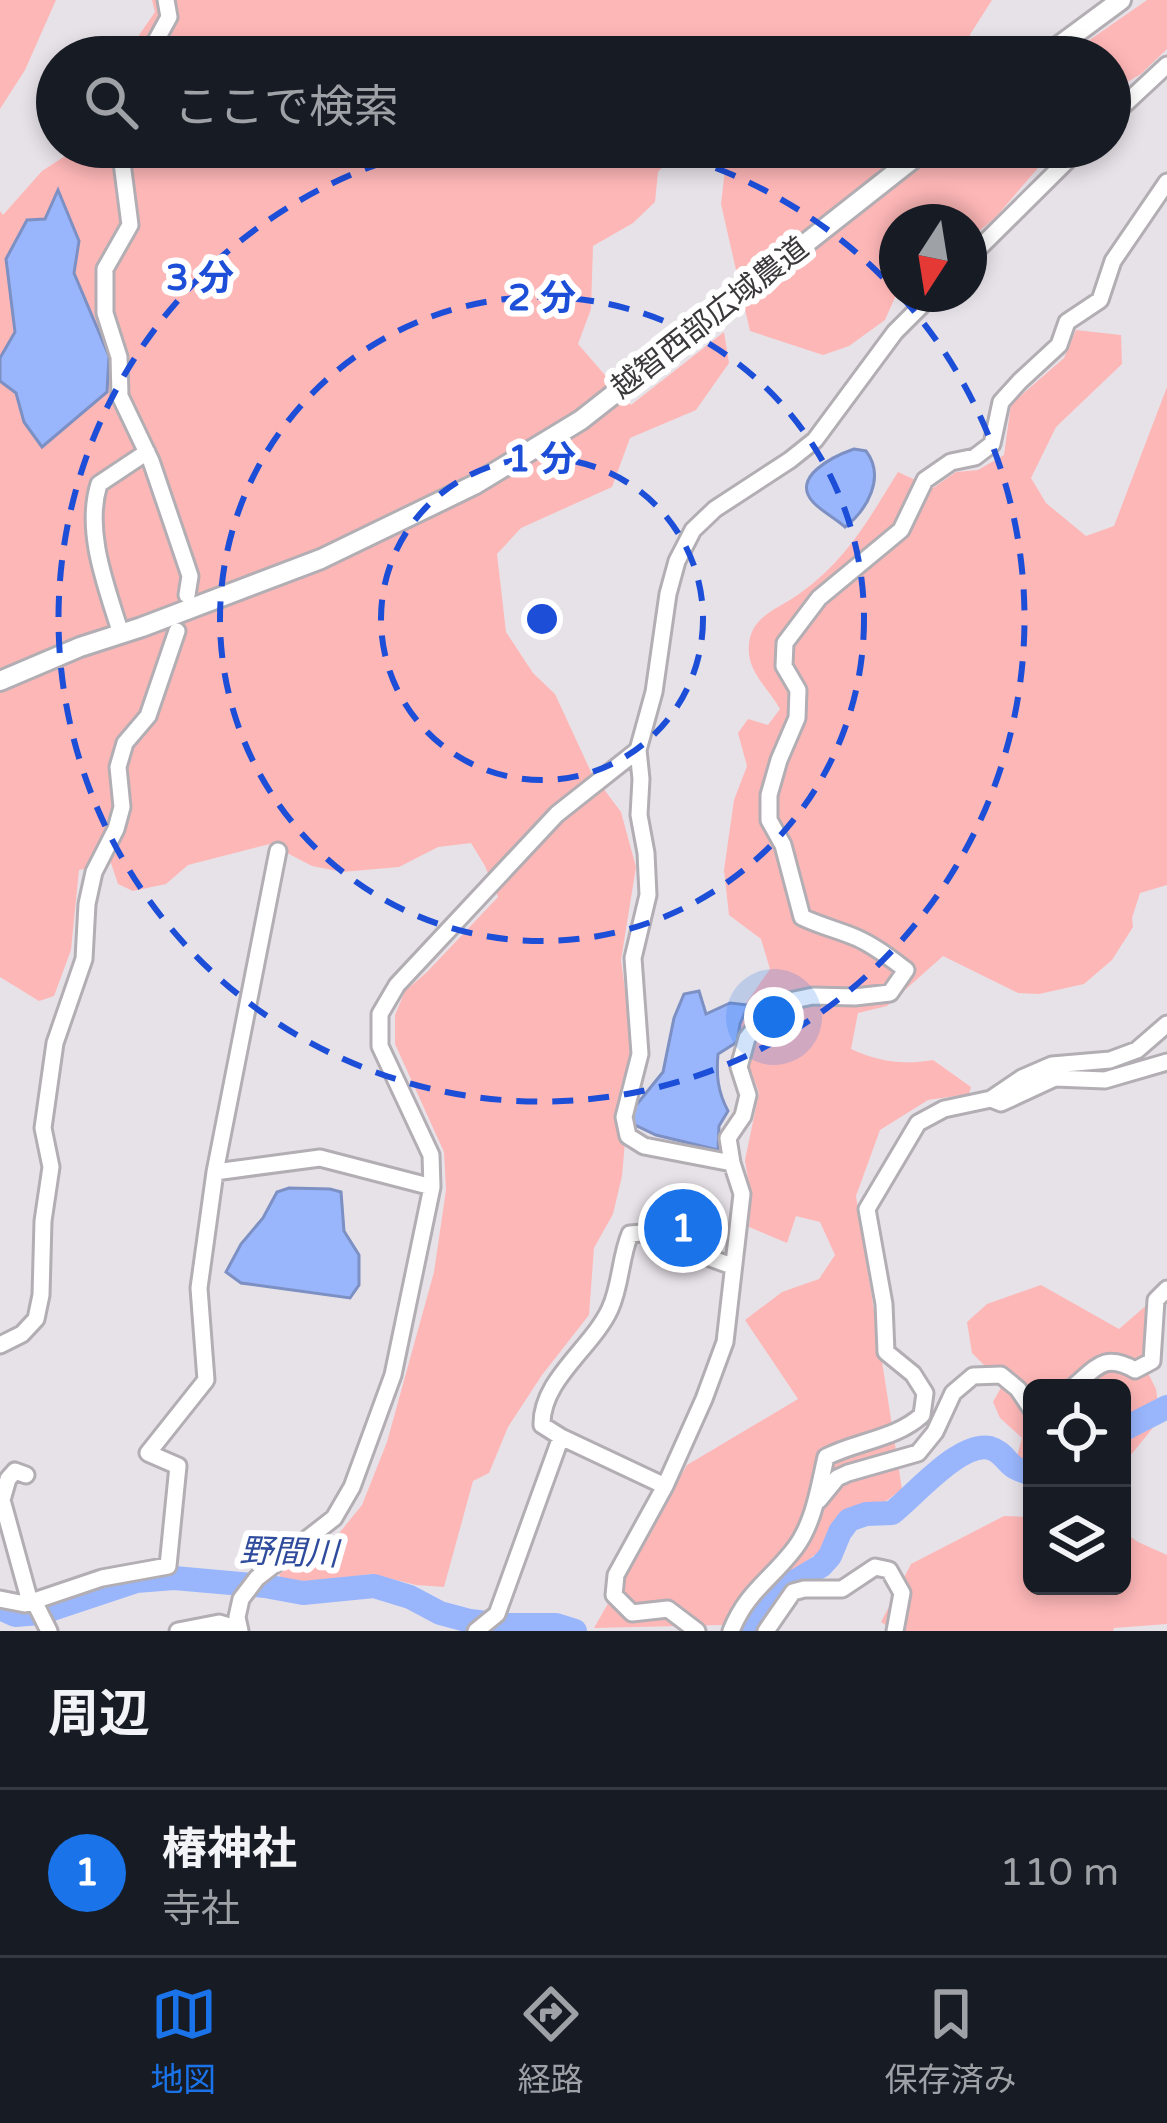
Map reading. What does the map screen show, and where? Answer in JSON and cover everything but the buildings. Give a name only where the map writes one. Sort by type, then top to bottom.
[{"type":"street","points":[[159,36],[169,17],[166,0]]},
{"type":"street","points":[[1072,36],[1121,0]]},
{"type":"street","points":[[1131,98],[1167,64]]},
{"type":"street","points":[[123,168],[130,225],[105,269],[104,313],[118,357],[120,396],[147,452],[190,576],[187,596]]},
{"type":"street","name":"越智西部広域農道","points":[[0,681],[321,560],[474,485],[599,406],[901,168]]},
{"type":"street","points":[[987,240],[1060,168]]},
{"type":"street","points":[[697,1631],[668,1609],[632,1613],[614,1595],[616,1575],[665,1486],[725,1342],[742,1194],[728,1138],[743,1116],[748,1095],[739,1067],[747,1038],[775,1004],[813,996],[890,993],[906,970],[855,937],[802,917],[783,845],[769,820],[769,795],[797,718],[798,690],[784,666],[785,643],[819,598],[901,530],[925,480],[992,444],[1001,402],[1059,344],[1067,322],[1100,300],[1113,261],[1167,182]]},
{"type":"street","points":[[732,1162],[644,1146],[628,1136],[624,1118],[640,1054],[633,958],[648,895],[638,750],[654,692],[668,594],[677,560],[693,530],[715,509],[815,440],[915,312]]},
{"type":"street","points":[[121,634],[104,578],[94,504],[99,484],[147,452]]},
{"type":"street","points":[[0,1345],[22,1334],[36,1319],[50,1167],[43,1128],[47,1079],[84,959],[94,872],[122,807],[118,766],[125,743],[148,716],[177,631]]},
{"type":"street","points":[[178,1631],[219,1623],[239,1630],[242,1599],[257,1578],[334,1518],[352,1487],[393,1375],[432,1187],[431,1155],[380,1046],[380,1014],[397,985],[557,814],[638,750]]},
{"type":"street","points":[[0,1599],[26,1604],[102,1578],[168,1566],[178,1466],[148,1453],[206,1380],[199,1288],[215,1172],[278,851]]},
{"type":"street","points":[[731,1631],[741,1607],[798,1545],[815,1504],[826,1457],[909,1427],[922,1415],[925,1393],[913,1374],[886,1352],[884,1304],[867,1209],[918,1123],[944,1108],[991,1099],[1052,1065],[1110,1060],[1137,1050],[1167,1024]]},
{"type":"street","points":[[991,1099],[1001,1103],[1054,1078],[1105,1080],[1167,1062]]},
{"type":"street","points":[[215,1172],[320,1158],[432,1187]]},
{"type":"street","points":[[665,1486],[561,1437],[542,1425],[542,1410],[610,1310],[630,1234],[643,1233],[732,1266]]},
{"type":"street","points":[[1082,1379],[1101,1363],[1119,1361],[1135,1370],[1152,1361],[1156,1300],[1167,1289]]},
{"type":"street","points":[[815,1504],[836,1478],[918,1453],[953,1393],[973,1376],[1001,1375],[1023,1396]]},
{"type":"street","points":[[476,1631],[497,1614],[561,1437]]},
{"type":"street","points":[[26,1475],[15,1471],[2,1500],[32,1602],[49,1631]]},
{"type":"street","points":[[766,1631],[793,1592],[842,1589],[874,1567],[889,1570],[902,1593],[895,1631]]},
{"type":"shaded area","points":[[0,0],[56,0],[36,36],[25,70],[0,109]]},
{"type":"shaded area","points":[[152,0],[992,0],[970,36],[138,36],[155,12]]},
{"type":"shaded area","points":[[1147,0],[1167,0],[1167,49],[1131,80],[1131,36],[1095,36]]},
{"type":"shaded area","points":[[47,168],[662,168],[655,202],[633,223],[593,246],[591,309],[578,344],[631,405],[724,332],[729,363],[696,410],[630,438],[612,487],[521,528],[497,554],[506,632],[533,673],[555,694],[591,772],[621,812],[636,867],[621,960],[633,1051],[622,1176],[613,1214],[594,1248],[589,1315],[508,1427],[489,1473],[473,1481],[444,1587],[372,1574],[306,1582],[282,1581],[279,1574],[336,1537],[362,1505],[387,1442],[434,1272],[446,1190],[444,1152],[395,1044],[395,1015],[405,991],[498,897],[471,843],[438,847],[399,867],[342,872],[312,866],[270,844],[188,865],[166,884],[133,891],[118,884],[111,863],[79,870],[71,950],[54,996],[39,1001],[0,977],[0,211],[3,215]]},
{"type":"shaded area","points":[[725,168],[1038,168],[987,224],[987,204],[879,204],[879,312],[889,312],[885,320],[849,346],[823,355],[750,331],[721,204]]},
{"type":"shaded area","points":[[1076,330],[1121,335],[1122,364],[1056,427],[1031,478],[1046,503],[1086,536],[1114,526],[1167,387],[1167,885],[1140,893],[1133,927],[1112,960],[1084,984],[1039,994],[1018,993],[943,956],[887,1006],[858,1013],[851,1049],[891,1061],[933,1060],[971,1087],[969,1094],[928,1100],[880,1130],[856,1196],[902,1489],[722,1625],[594,1628],[687,1465],[798,1399],[745,1320],[782,1292],[819,1279],[835,1255],[820,1222],[796,1216],[787,1243],[749,1227],[751,1199],[745,1160],[759,1093],[733,1022],[770,969],[761,939],[729,915],[724,870],[734,800],[747,766],[738,733],[748,719],[768,725],[780,709],[751,663],[751,634],[761,620],[816,581],[844,553],[898,472],[933,488],[956,472],[978,470],[1004,455],[1011,404],[1064,358]]},
{"type":"shaded area","points":[[1041,1285],[1119,1329],[1149,1303],[1147,1371],[1156,1389],[1160,1419],[1131,1455],[1131,1379],[1023,1379],[1023,1470],[1016,1460],[1022,1438],[1000,1418],[993,1402],[1003,1384],[972,1353],[967,1322],[987,1304]]},
{"type":"shaded area","points":[[1004,1516],[1023,1517],[1023,1595],[1131,1595],[1131,1537],[1167,1555],[1167,1624],[1113,1631],[895,1631],[881,1622],[911,1564]]},
{"type":"water","points":[[58,190],[79,241],[74,273],[109,356],[107,392],[42,447],[24,422],[16,393],[0,381],[0,358],[15,332],[6,259],[27,220],[45,219]]},
{"type":"water","points":[[854,449],[866,451],[874,482],[867,502],[845,527],[813,502],[807,484],[817,469]]},
{"type":"water","points":[[699,991],[706,1014],[730,1003],[748,1005],[737,1042],[718,1054],[719,1084],[728,1111],[719,1126],[718,1150],[656,1135],[633,1124],[633,1109],[663,1072],[684,994]]},
{"type":"water","points":[[289,1188],[341,1192],[344,1231],[359,1255],[359,1285],[350,1298],[241,1283],[226,1272],[277,1192]]},
{"type":"waterway","name":"野間川","points":[[1131,1425],[1167,1407]]},
{"type":"waterway","name":"野間川","points":[[750,1631],[792,1583],[830,1556],[849,1520],[892,1513],[938,1471],[978,1448],[990,1448],[1023,1471]]},
{"type":"waterway","name":"野間川","points":[[0,1608],[15,1615],[40,1613],[136,1581],[174,1578],[303,1593],[374,1586],[470,1621],[556,1625],[575,1631]]},
{"type":"place","name":"椿神社","points":[[683,1228]]}]
